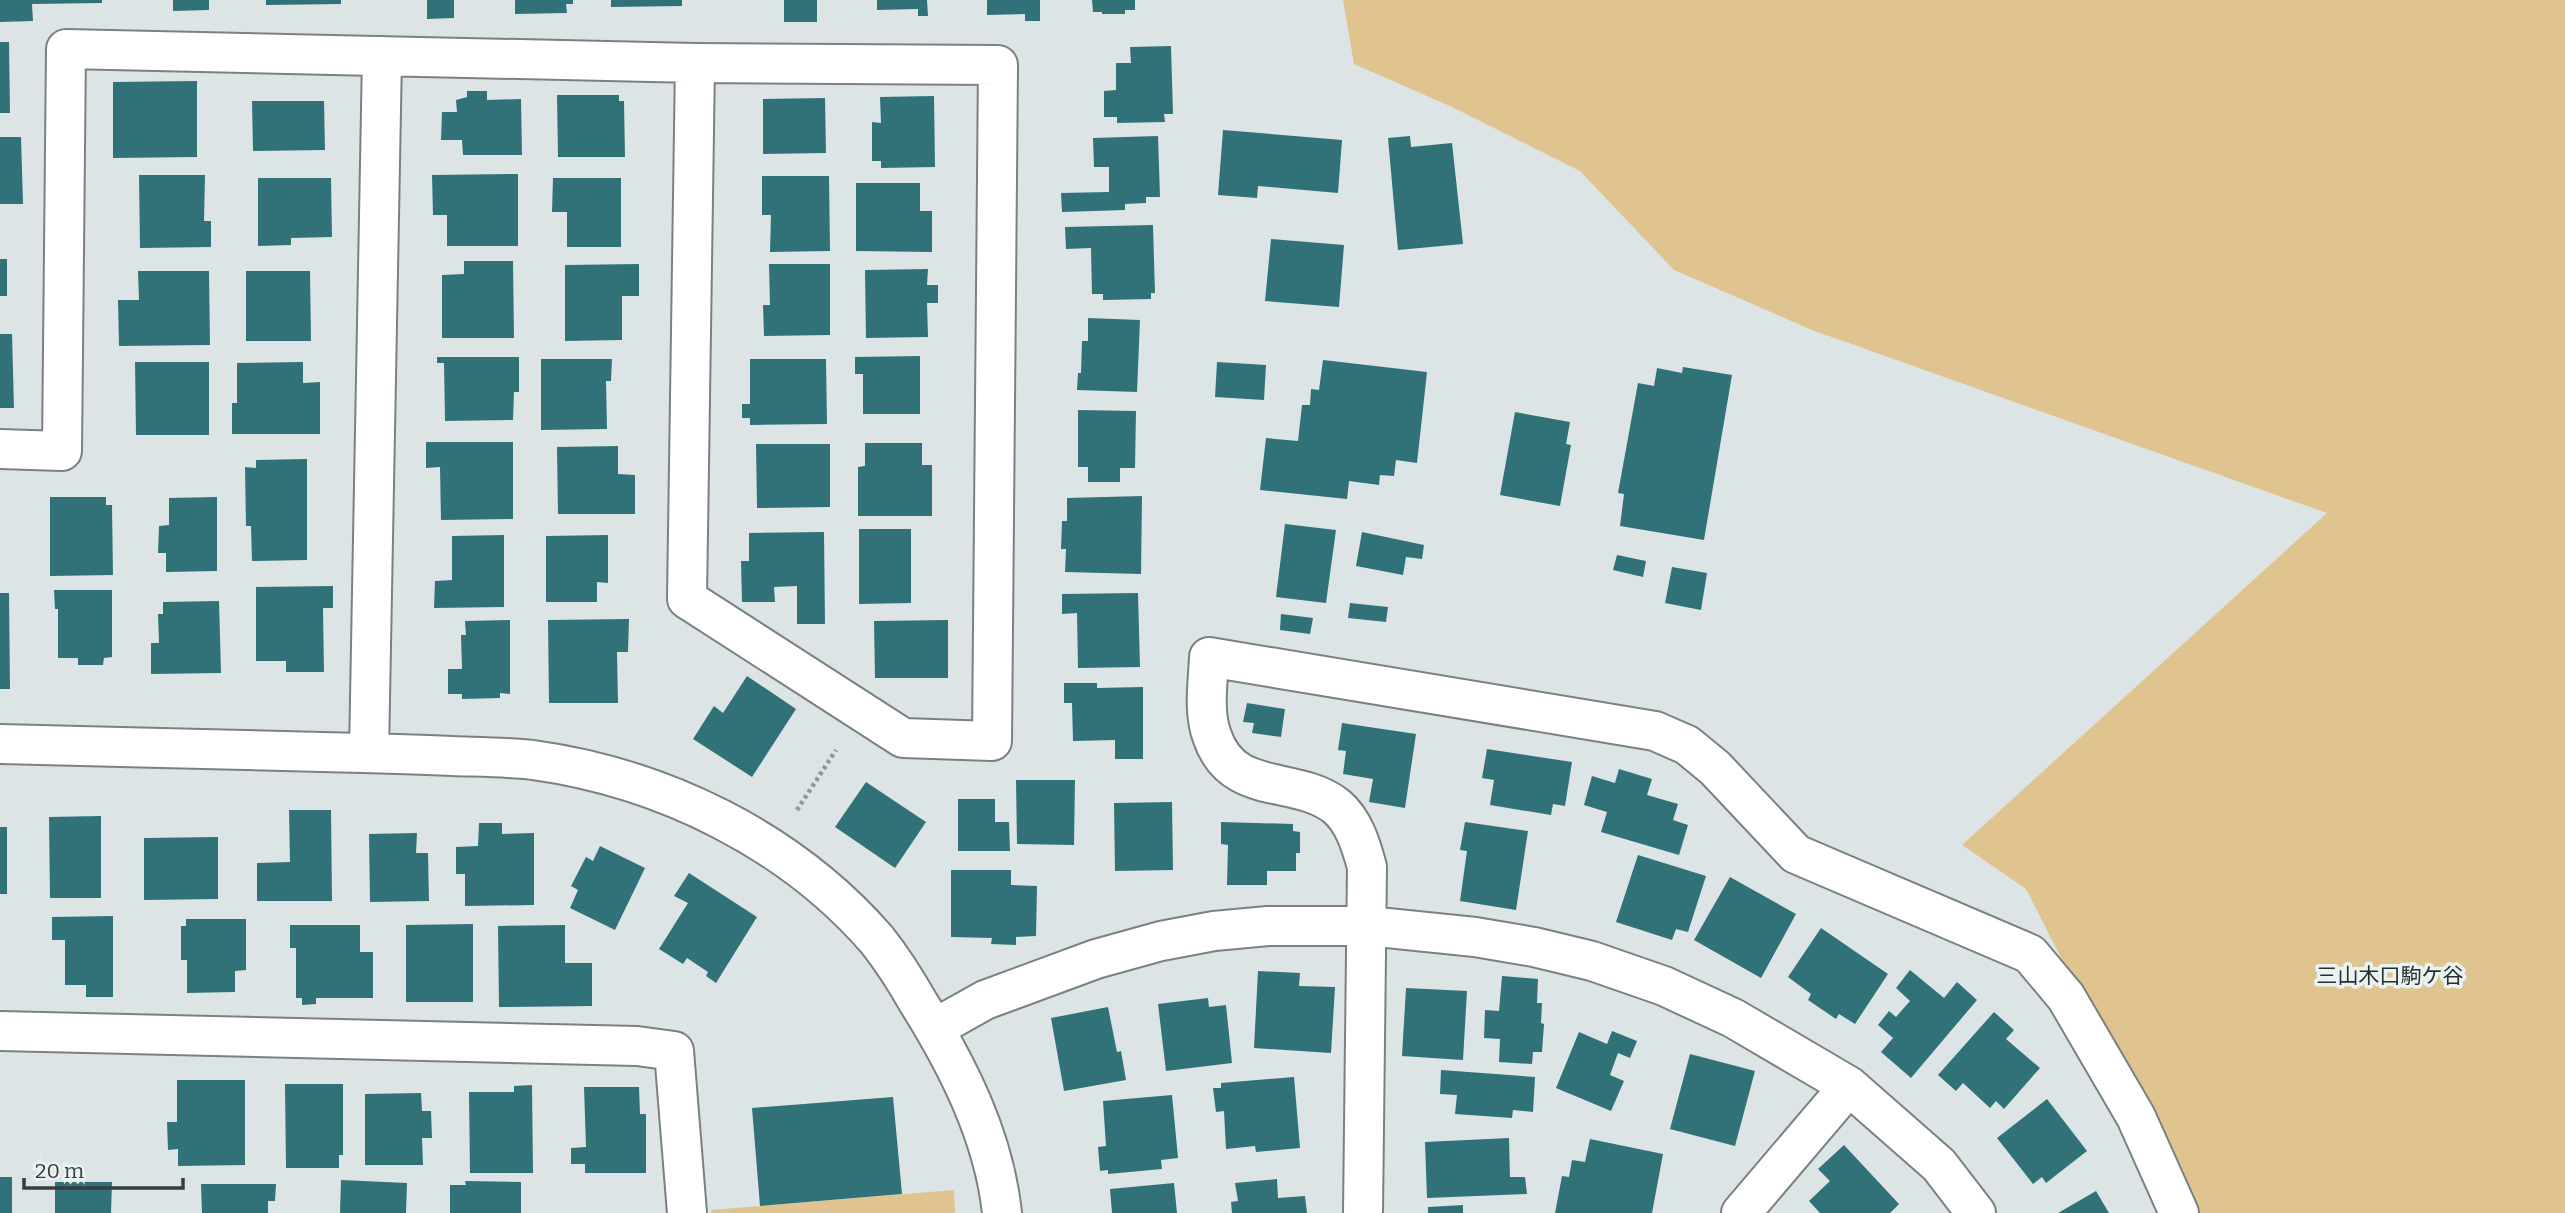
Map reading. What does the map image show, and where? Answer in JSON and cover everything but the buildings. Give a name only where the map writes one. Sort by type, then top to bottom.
[{"type":"street","points":[[0,449],[62,451],[66,49],[695,62],[998,65],[992,741],[903,738],[687,599],[695,62]]},
{"type":"street","points":[[369,753],[382,56]]},
{"type":"street","points":[[1363,1213],[1368,926],[1367,867],[1361,844],[1351,824],[1337,807],[1310,791],[1251,779],[1235,769],[1221,754],[1212,736],[1208,716],[1209,657],[1655,732],[1687,745],[1715,768],[1796,854],[2030,954],[2066,997],[2136,1118],[2179,1213]]},
{"type":"street","points":[[0,744],[369,753],[531,760],[588,770],[644,785],[698,807],[750,834],[798,867],[839,902],[877,941],[935,1028],[970,1094],[999,1184],[1002,1213]]},
{"type":"street","points":[[935,1028],[985,1000],[1096,959],[1161,941],[1214,931],[1268,926],[1368,926],[1475,937],[1534,947],[1592,961],[1664,986],[1733,1018],[1849,1086],[1939,1165],[1976,1213]]},
{"type":"street","points":[[0,1031],[637,1046],[674,1051],[687,1213]]},
{"type":"street","points":[[1741,1213],[1849,1086]]},
{"type":"path","points":[[796,811],[861,711]]},
{"type":"shaded area","points":[[1343,0],[2565,0],[2565,1213],[2191,1213],[2026,889],[1962,845],[2327,513],[1812,330],[1674,270],[1580,171],[1452,107],[1354,64]]},
{"type":"shaded area","points":[[954,1190],[955,1213],[711,1213],[711,1210]]},
{"type":"district","name":"三山木口駒ケ谷","points":[[2390,976]]}]
